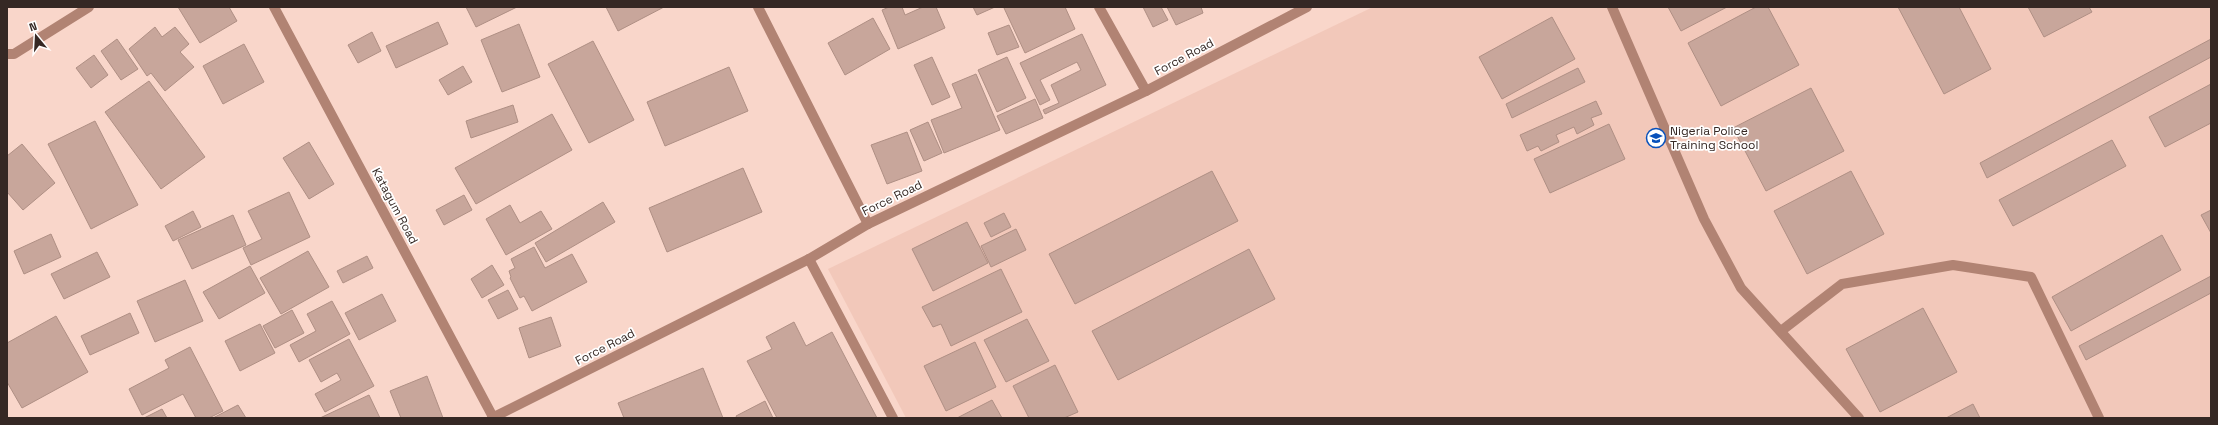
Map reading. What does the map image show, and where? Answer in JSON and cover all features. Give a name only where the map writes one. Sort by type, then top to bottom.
[{"type":"street","points":[[7,54],[14,54],[20,51],[89,7]]},
{"type":"street","name":"Katagum Road","points":[[274,7],[492,418]]},
{"type":"street","points":[[758,7],[868,224]]},
{"type":"street","points":[[1099,7],[1146,91]]},
{"type":"street","name":"Force Road","points":[[492,418],[809,259],[868,224],[1146,91],[1307,7]]},
{"type":"street","points":[[1612,7],[1704,219],[1741,288],[1859,418]]},
{"type":"street","points":[[809,259],[894,418]]},
{"type":"street","points":[[1780,331],[1842,284],[1953,265],[2031,277],[2099,418]]},
{"type":"shaded area","name":"Nigeria Police Training School","points":[[1373,7],[2211,7],[2211,418],[906,418],[828,269]]},
{"type":"building","points":[[178,7],[229,7],[237,21],[200,43]]},
{"type":"building","points":[[466,7],[517,7],[476,27]]},
{"type":"building","points":[[606,7],[664,7],[618,31]]},
{"type":"building","points":[[889,7],[902,7],[905,15],[923,7],[936,7],[945,28],[898,49],[882,10]]},
{"type":"building","points":[[973,7],[995,7],[977,15]]},
{"type":"building","points":[[1065,7],[1075,29],[1025,53],[1004,8]]},
{"type":"building","points":[[1143,7],[1161,7],[1168,20],[1153,27]]},
{"type":"building","points":[[1167,7],[1201,7],[1203,13],[1176,25]]},
{"type":"building","points":[[1668,7],[1727,7],[1681,31]]},
{"type":"building","points":[[1756,7],[1768,7],[1799,65],[1721,106],[1688,43]]},
{"type":"building","points":[[1898,7],[1959,7],[1991,69],[1944,94]]},
{"type":"building","points":[[2028,7],[2089,7],[2092,12],[2044,37]]},
{"type":"building","points":[[1552,17],[1575,59],[1502,99],[1479,57]]},
{"type":"building","points":[[873,18],[890,49],[845,75],[828,43]]},
{"type":"building","points":[[438,22],[448,44],[396,68],[386,46]]},
{"type":"building","points":[[519,24],[540,77],[502,92],[481,40]]},
{"type":"building","points":[[1009,25],[1019,47],[997,55],[988,33]]},
{"type":"building","points":[[155,27],[162,37],[175,27],[189,44],[180,52],[194,67],[165,91],[151,73],[147,76],[129,49]]},
{"type":"building","points":[[372,32],[381,51],[358,63],[348,45]]},
{"type":"building","points":[[1082,34],[1106,85],[1045,114],[1043,110],[1059,103],[1051,85],[1081,70],[1077,62],[1040,80],[1050,100],[1040,105],[1020,63]]},
{"type":"building","points":[[117,39],[138,69],[121,80],[101,51]]},
{"type":"building","points":[[2211,39],[2211,57],[1987,178],[1980,163]]},
{"type":"building","points":[[593,41],[634,120],[589,143],[548,64]]},
{"type":"building","points":[[244,44],[264,82],[223,104],[203,66]]},
{"type":"building","points":[[94,55],[108,75],[91,88],[76,68]]},
{"type":"building","points":[[932,57],[950,97],[932,105],[914,65]]},
{"type":"building","points":[[1007,57],[1026,98],[997,112],[978,70]]},
{"type":"building","points":[[463,66],[472,82],[448,95],[439,80]]},
{"type":"building","points":[[729,67],[748,111],[665,146],[647,102]]},
{"type":"building","points":[[1578,68],[1585,82],[1512,118],[1506,104]]},
{"type":"building","points":[[976,74],[1000,130],[944,153],[931,120],[962,108],[952,84]]},
{"type":"building","points":[[149,81],[205,157],[161,189],[105,112]]},
{"type":"building","points":[[2211,84],[2211,123],[2165,147],[2149,117]]},
{"type":"building","points":[[1811,88],[1844,151],[1766,191],[1733,128]]},
{"type":"building","points":[[1035,99],[1043,118],[1006,134],[997,116]]},
{"type":"building","points":[[1596,101],[1602,114],[1591,118],[1594,125],[1577,134],[1574,127],[1556,135],[1559,142],[1541,151],[1538,146],[1527,151],[1520,135]]},
{"type":"building","points":[[513,105],[518,122],[471,138],[466,121]]},
{"type":"building","points":[[552,114],[572,150],[476,204],[455,168]]},
{"type":"building","points":[[95,121],[138,205],[91,229],[48,144]]},
{"type":"building","points":[[928,122],[942,153],[924,161],[910,130]]},
{"type":"building","points":[[1609,124],[1625,159],[1550,193],[1534,159]]},
{"type":"building","points":[[907,132],[922,171],[887,184],[871,145]]},
{"type":"building","points":[[2112,140],[2126,166],[2013,226],[1999,200]]},
{"type":"building","points":[[309,142],[334,184],[309,199],[283,158]]},
{"type":"building","points":[[22,144],[55,183],[23,210],[7,192],[7,156]]},
{"type":"building","points":[[743,168],[762,212],[667,252],[649,208]]},
{"type":"building","points":[[1212,171],[1238,221],[1075,304],[1049,254]]},
{"type":"building","points":[[1851,171],[1884,234],[1807,274],[1774,211]]},
{"type":"building","points":[[289,192],[310,237],[251,265],[243,248],[262,239],[248,211]]},
{"type":"building","points":[[464,195],[472,210],[444,225],[436,210]]},
{"type":"building","points":[[603,202],[615,222],[546,262],[535,243]]},
{"type":"building","points":[[510,205],[520,223],[541,211],[552,229],[506,255],[486,219]]},
{"type":"building","points":[[2211,210],[2211,233],[2201,215]]},
{"type":"building","points":[[193,211],[201,227],[173,241],[165,226]]},
{"type":"building","points":[[1004,213],[1011,227],[991,237],[984,223]]},
{"type":"building","points":[[233,215],[246,245],[192,269],[178,240]]},
{"type":"building","points":[[967,222],[988,263],[933,291],[912,249]]},
{"type":"building","points":[[1016,229],[1026,250],[991,267],[981,246]]},
{"type":"building","points":[[51,234],[61,257],[24,274],[14,251]]},
{"type":"building","points":[[2162,235],[2181,270],[2071,331],[2052,297]]},
{"type":"building","points":[[534,247],[545,268],[572,254],[587,282],[532,311],[524,296],[520,298],[510,278],[509,271],[515,268],[511,259]]},
{"type":"building","points":[[1249,249],[1275,299],[1118,380],[1092,331]]},
{"type":"building","points":[[308,251],[329,287],[281,314],[260,278]]},
{"type":"building","points":[[97,252],[110,277],[64,299],[51,274]]},
{"type":"building","points":[[367,256],[373,268],[343,283],[337,271]]},
{"type":"building","points":[[492,265],[504,285],[482,298],[471,279]]},
{"type":"building","points":[[250,266],[265,293],[219,319],[203,292]]},
{"type":"building","points":[[1001,269],[1022,312],[951,346],[941,324],[933,327],[922,307]]},
{"type":"building","points":[[2211,276],[2211,293],[2086,360],[2079,346]]},
{"type":"building","points":[[185,280],[203,321],[155,342],[137,301]]},
{"type":"building","points":[[508,290],[518,309],[498,319],[488,300]]},
{"type":"building","points":[[382,294],[396,321],[359,340],[345,313]]},
{"type":"building","points":[[332,301],[350,334],[299,362],[290,345],[316,331],[307,314]]},
{"type":"building","points":[[1923,308],[1957,372],[1880,412],[1846,349]]},
{"type":"building","points":[[292,310],[304,333],[275,348],[263,326]]},
{"type":"building","points":[[130,313],[139,333],[90,355],[81,336]]},
{"type":"building","points":[[56,316],[88,372],[22,408],[7,382],[7,343]]},
{"type":"building","points":[[551,317],[561,346],[529,358],[519,328]]},
{"type":"building","points":[[1027,319],[1049,361],[1006,382],[984,340]]},
{"type":"building","points":[[794,322],[806,346],[832,332],[877,418],[777,418],[747,361],[772,349],[766,337]]},
{"type":"building","points":[[260,324],[275,353],[240,371],[225,341]]},
{"type":"building","points":[[349,339],[374,386],[325,412],[315,394],[341,380],[337,373],[321,382],[309,360]]},
{"type":"building","points":[[975,342],[996,387],[946,411],[924,366]]},
{"type":"building","points":[[190,347],[223,411],[209,418],[196,418],[183,394],[142,415],[129,389],[169,368],[165,360]]},
{"type":"building","points":[[1055,365],[1078,412],[1064,418],[1029,418],[1013,386]]},
{"type":"building","points":[[703,368],[723,418],[624,418],[618,403]]},
{"type":"building","points":[[427,376],[443,418],[401,418],[390,391]]},
{"type":"building","points":[[369,395],[380,418],[320,418]]},
{"type":"building","points":[[992,400],[1002,418],[957,418]]},
{"type":"building","points":[[765,401],[773,418],[737,418],[736,416]]},
{"type":"building","points":[[1973,404],[1980,418],[1946,418]]},
{"type":"building","points":[[238,405],[246,418],[213,418]]},
{"type":"building","points":[[162,409],[167,418],[144,418]]},
{"type":"place","name":"Nigeria Police Training School","points":[[1656,138]]}]
